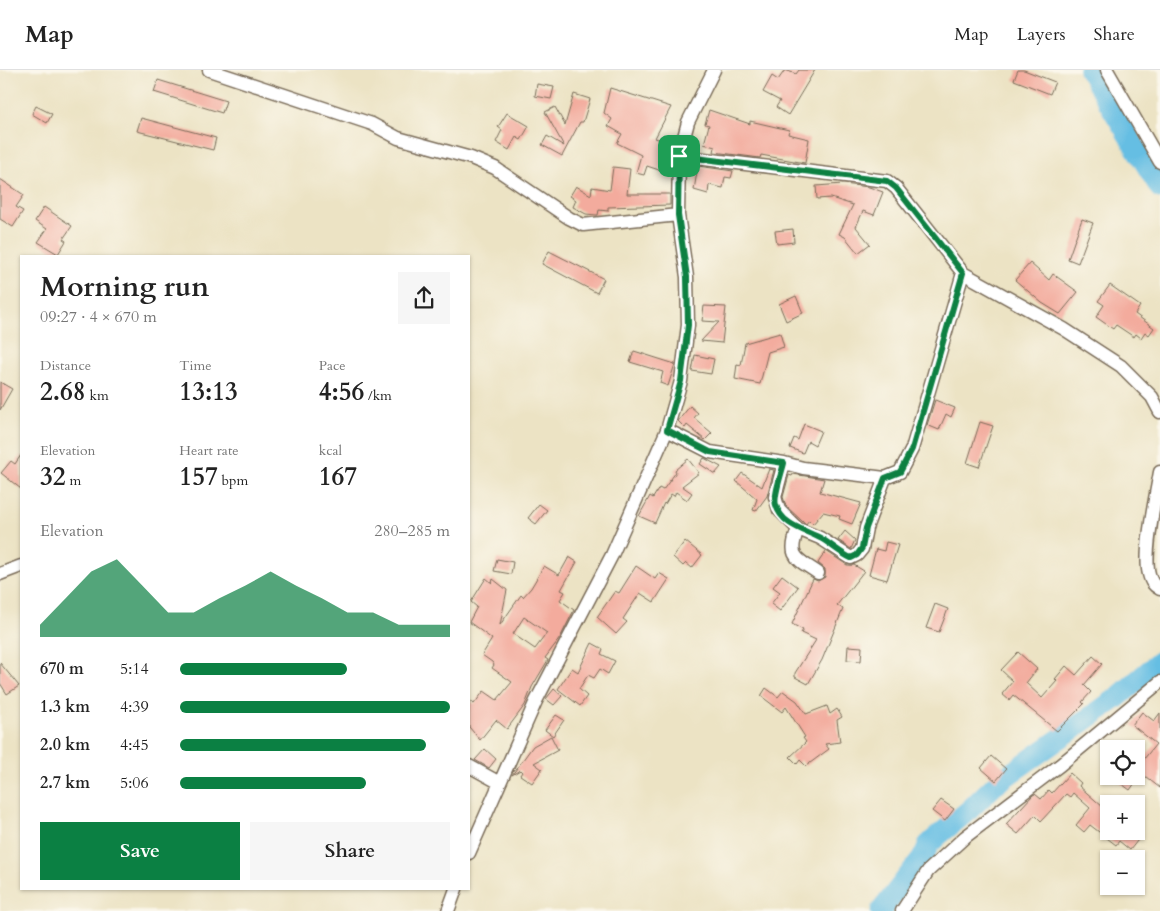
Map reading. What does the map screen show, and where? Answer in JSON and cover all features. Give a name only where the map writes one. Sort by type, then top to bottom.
[{"type":"street","points":[[209,70],[372,124],[398,138],[471,158],[495,168],[569,218],[583,225],[678,215]]},
{"type":"street","points":[[470,851],[498,782],[536,701],[612,555],[667,430],[681,381],[688,325],[687,277],[678,215],[679,156],[688,122],[704,86],[714,70]]},
{"type":"street","points":[[1107,70],[1160,162]]},
{"type":"street","points":[[679,156],[887,181],[896,188],[963,273],[1064,329],[1121,366],[1152,397],[1160,412]]},
{"type":"street","points":[[667,430],[710,452],[784,463],[803,468],[885,478],[900,472],[912,449],[963,273]]},
{"type":"street","points":[[784,463],[775,504],[784,518],[798,529],[820,538],[851,558],[857,555],[862,548],[866,528],[885,478]]},
{"type":"street","points":[[1160,472],[1149,544],[1148,572],[1153,585],[1160,589]]},
{"type":"street","points":[[798,529],[792,550],[797,558],[818,574]]},
{"type":"street","points":[[0,574],[20,566]]},
{"type":"street","points":[[902,911],[928,871],[965,836],[1060,765],[1160,682]]},
{"type":"street","points":[[470,767],[498,782]]},
{"type":"street","points":[[448,911],[456,890]]},
{"type":"building","points":[[785,70],[796,74],[799,70],[815,70],[788,115],[776,107],[780,101],[763,92],[772,76],[778,80]]},
{"type":"building","points":[[1018,70],[1024,70],[1055,82],[1050,94],[1014,80]]},
{"type":"building","points":[[158,80],[226,101],[222,113],[154,92]]},
{"type":"building","points":[[537,84],[554,87],[551,99],[535,96]]},
{"type":"building","points":[[610,88],[671,107],[655,138],[669,142],[659,170],[647,166],[644,175],[636,173],[641,155],[617,143],[622,134],[608,126],[612,119],[604,113]]},
{"type":"building","points":[[574,94],[590,99],[583,122],[580,122],[562,156],[542,145],[547,136],[564,146],[545,112],[555,107],[565,125]]},
{"type":"building","points":[[36,106],[52,114],[47,123],[32,114]]},
{"type":"building","points":[[709,110],[750,124],[750,121],[789,130],[788,134],[809,139],[805,163],[761,155],[760,158],[714,152],[715,147],[704,144],[709,125],[705,124]]},
{"type":"building","points":[[507,113],[529,126],[521,140],[516,137],[509,150],[496,142],[502,130],[498,127]]},
{"type":"building","points":[[141,118],[216,138],[213,150],[137,131]]},
{"type":"building","points":[[698,166],[733,171],[731,178],[725,177],[723,188],[709,185],[708,194],[694,190]]},
{"type":"building","points":[[613,167],[630,169],[627,194],[670,194],[670,205],[608,207],[608,211],[599,210],[598,215],[586,214],[573,207],[576,200],[570,196],[576,186],[591,195],[592,187],[610,190]]},
{"type":"building","points":[[0,179],[24,195],[16,207],[23,211],[13,227],[0,219]]},
{"type":"building","points":[[843,184],[869,187],[883,192],[874,215],[863,211],[856,227],[870,244],[858,253],[845,237],[839,234],[853,205],[831,198],[817,199],[816,186]]},
{"type":"building","points":[[44,207],[72,226],[63,239],[66,241],[58,254],[38,242],[47,229],[35,221]]},
{"type":"building","points":[[1082,219],[1093,223],[1078,263],[1068,259]]},
{"type":"building","points":[[793,229],[794,242],[777,244],[775,231]]},
{"type":"building","points":[[549,251],[604,279],[597,293],[542,264]]},
{"type":"building","points":[[1030,263],[1049,280],[1053,274],[1078,292],[1060,314],[1042,303],[1015,280]]},
{"type":"building","points":[[1110,285],[1140,306],[1135,314],[1154,328],[1149,335],[1145,332],[1141,338],[1136,334],[1134,337],[1116,325],[1113,329],[1096,317],[1104,305],[1098,301]]},
{"type":"building","points":[[796,296],[803,313],[786,321],[779,304]]},
{"type":"building","points":[[704,306],[726,307],[722,343],[701,341],[719,322],[702,321]]},
{"type":"building","points":[[780,333],[784,347],[768,352],[760,384],[735,379],[737,364],[741,365],[745,343]]},
{"type":"building","points":[[634,351],[675,364],[668,386],[660,383],[663,372],[630,362]]},
{"type":"building","points":[[695,355],[714,359],[711,374],[692,371]]},
{"type":"building","points":[[0,382],[12,389],[0,410]]},
{"type":"building","points":[[935,400],[955,408],[951,417],[946,414],[939,430],[927,425]]},
{"type":"building","points":[[690,406],[698,413],[694,418],[712,433],[705,440],[687,425],[685,428],[678,421]]},
{"type":"building","points":[[980,422],[993,426],[979,467],[967,463]]},
{"type":"building","points":[[804,424],[821,431],[815,445],[808,441],[803,453],[790,448],[794,438],[798,440]]},
{"type":"building","points":[[20,456],[20,488],[1,473],[11,461],[15,464]]},
{"type":"building","points":[[704,458],[721,467],[715,474],[700,464]]},
{"type":"building","points":[[688,459],[699,473],[682,486],[692,493],[687,500],[676,492],[674,496],[671,494],[664,503],[655,523],[639,516],[650,496],[653,498],[659,488],[663,490],[676,472],[675,470]]},
{"type":"building","points":[[769,469],[774,470],[767,496],[756,511],[753,510],[757,499],[736,481],[742,473],[762,487]]},
{"type":"building","points":[[793,474],[824,479],[820,492],[861,503],[852,524],[839,519],[840,516],[823,512],[813,524],[809,520],[806,524],[803,522],[786,506],[783,497],[789,475],[792,476]]},
{"type":"building","points":[[539,504],[547,510],[536,524],[528,518]]},
{"type":"building","points":[[845,531],[855,540],[851,549],[838,540]]},
{"type":"building","points":[[685,541],[702,555],[692,568],[686,563],[683,566],[673,557]]},
{"type":"building","points":[[886,542],[898,545],[887,580],[869,575],[876,549],[884,551]]},
{"type":"building","points":[[826,551],[847,565],[854,565],[864,571],[837,605],[843,609],[822,660],[808,684],[795,677],[795,673],[816,640],[801,633],[803,630],[792,624],[813,579],[818,581],[825,577],[825,569],[818,563]]},
{"type":"building","points":[[569,557],[577,562],[561,590],[565,592],[560,600],[574,610],[560,638],[545,658],[548,660],[532,687],[525,705],[507,729],[496,720],[480,740],[470,728],[470,701],[474,704],[484,691],[497,700],[512,682],[492,668],[494,665],[492,662],[482,655],[492,639],[470,623],[477,607],[471,602],[486,578],[492,583],[493,579],[507,590],[500,625],[521,595],[523,597],[531,588],[544,566],[559,575]],"holes":[[[524,617],[547,633],[535,649],[513,634]]]},
{"type":"building","points":[[497,559],[513,562],[511,574],[494,571]]},
{"type":"building","points":[[636,566],[655,579],[659,573],[669,579],[654,602],[640,593],[623,619],[627,622],[616,634],[597,617],[615,591],[619,593]]},
{"type":"building","points":[[782,575],[798,587],[780,611],[771,604],[780,592],[773,587]]},
{"type":"building","points":[[935,604],[948,609],[939,632],[926,628]]},
{"type":"building","points":[[592,643],[603,649],[601,654],[615,661],[608,674],[600,669],[594,678],[588,675],[579,689],[587,696],[580,706],[558,689],[572,668],[578,672]]},
{"type":"building","points":[[848,646],[862,647],[861,661],[847,660]]},
{"type":"building","points":[[1018,652],[1037,669],[1026,683],[1042,698],[1057,681],[1055,679],[1066,666],[1076,675],[1093,656],[1102,664],[1084,685],[1091,692],[1082,702],[1084,704],[1057,731],[1013,695],[1009,700],[1002,694],[1013,681],[1001,670]]},
{"type":"building","points":[[0,663],[19,686],[7,694],[0,683]]},
{"type":"building","points":[[766,688],[778,697],[783,691],[797,701],[806,714],[827,706],[830,714],[837,709],[842,717],[837,720],[840,742],[825,744],[829,749],[806,766],[800,760],[797,764],[790,757],[806,742],[803,738],[805,737],[786,707],[782,712],[761,696]]},
{"type":"building","points":[[554,689],[562,696],[554,705],[546,699]]},
{"type":"building","points":[[1142,712],[1154,721],[1160,713],[1160,788],[1145,776],[1145,758],[1156,744],[1132,725]]},
{"type":"building","points":[[556,715],[564,720],[553,736],[545,730]]},
{"type":"building","points":[[551,736],[558,750],[534,763],[542,769],[532,783],[520,775],[522,772],[520,770],[512,775],[533,746]]},
{"type":"building","points":[[485,749],[496,759],[489,768],[475,760]]},
{"type":"building","points":[[991,756],[1006,769],[996,781],[981,768]]},
{"type":"building","points":[[1070,773],[1081,783],[1079,786],[1100,804],[1100,833],[1090,825],[1084,832],[1076,825],[1090,808],[1073,793],[1070,797],[1066,794],[1041,821],[1035,815],[1018,834],[1006,824],[1033,795],[1035,794],[1041,799],[1049,790],[1052,793]]},
{"type":"building","points":[[1123,785],[1134,785],[1130,790]]},
{"type":"building","points":[[941,800],[954,809],[945,821],[932,811]]},
{"type":"building","points":[[1110,840],[1138,840],[1130,850],[1119,841],[1116,845]]},
{"type":"waterway","points":[[1089,70],[1160,188]]},
{"type":"waterway","points":[[881,911],[925,854],[928,845],[997,783],[1117,698],[1160,661]]},
{"type":"route","points":[[679,156],[810,170],[887,181],[896,188],[900,197],[963,273],[912,449],[900,472],[885,478],[866,528],[862,548],[857,555],[851,558],[843,555],[820,538],[798,529],[784,518],[775,504],[784,463],[710,452],[667,430],[681,381],[688,325],[687,277],[678,215],[679,156]]}]
